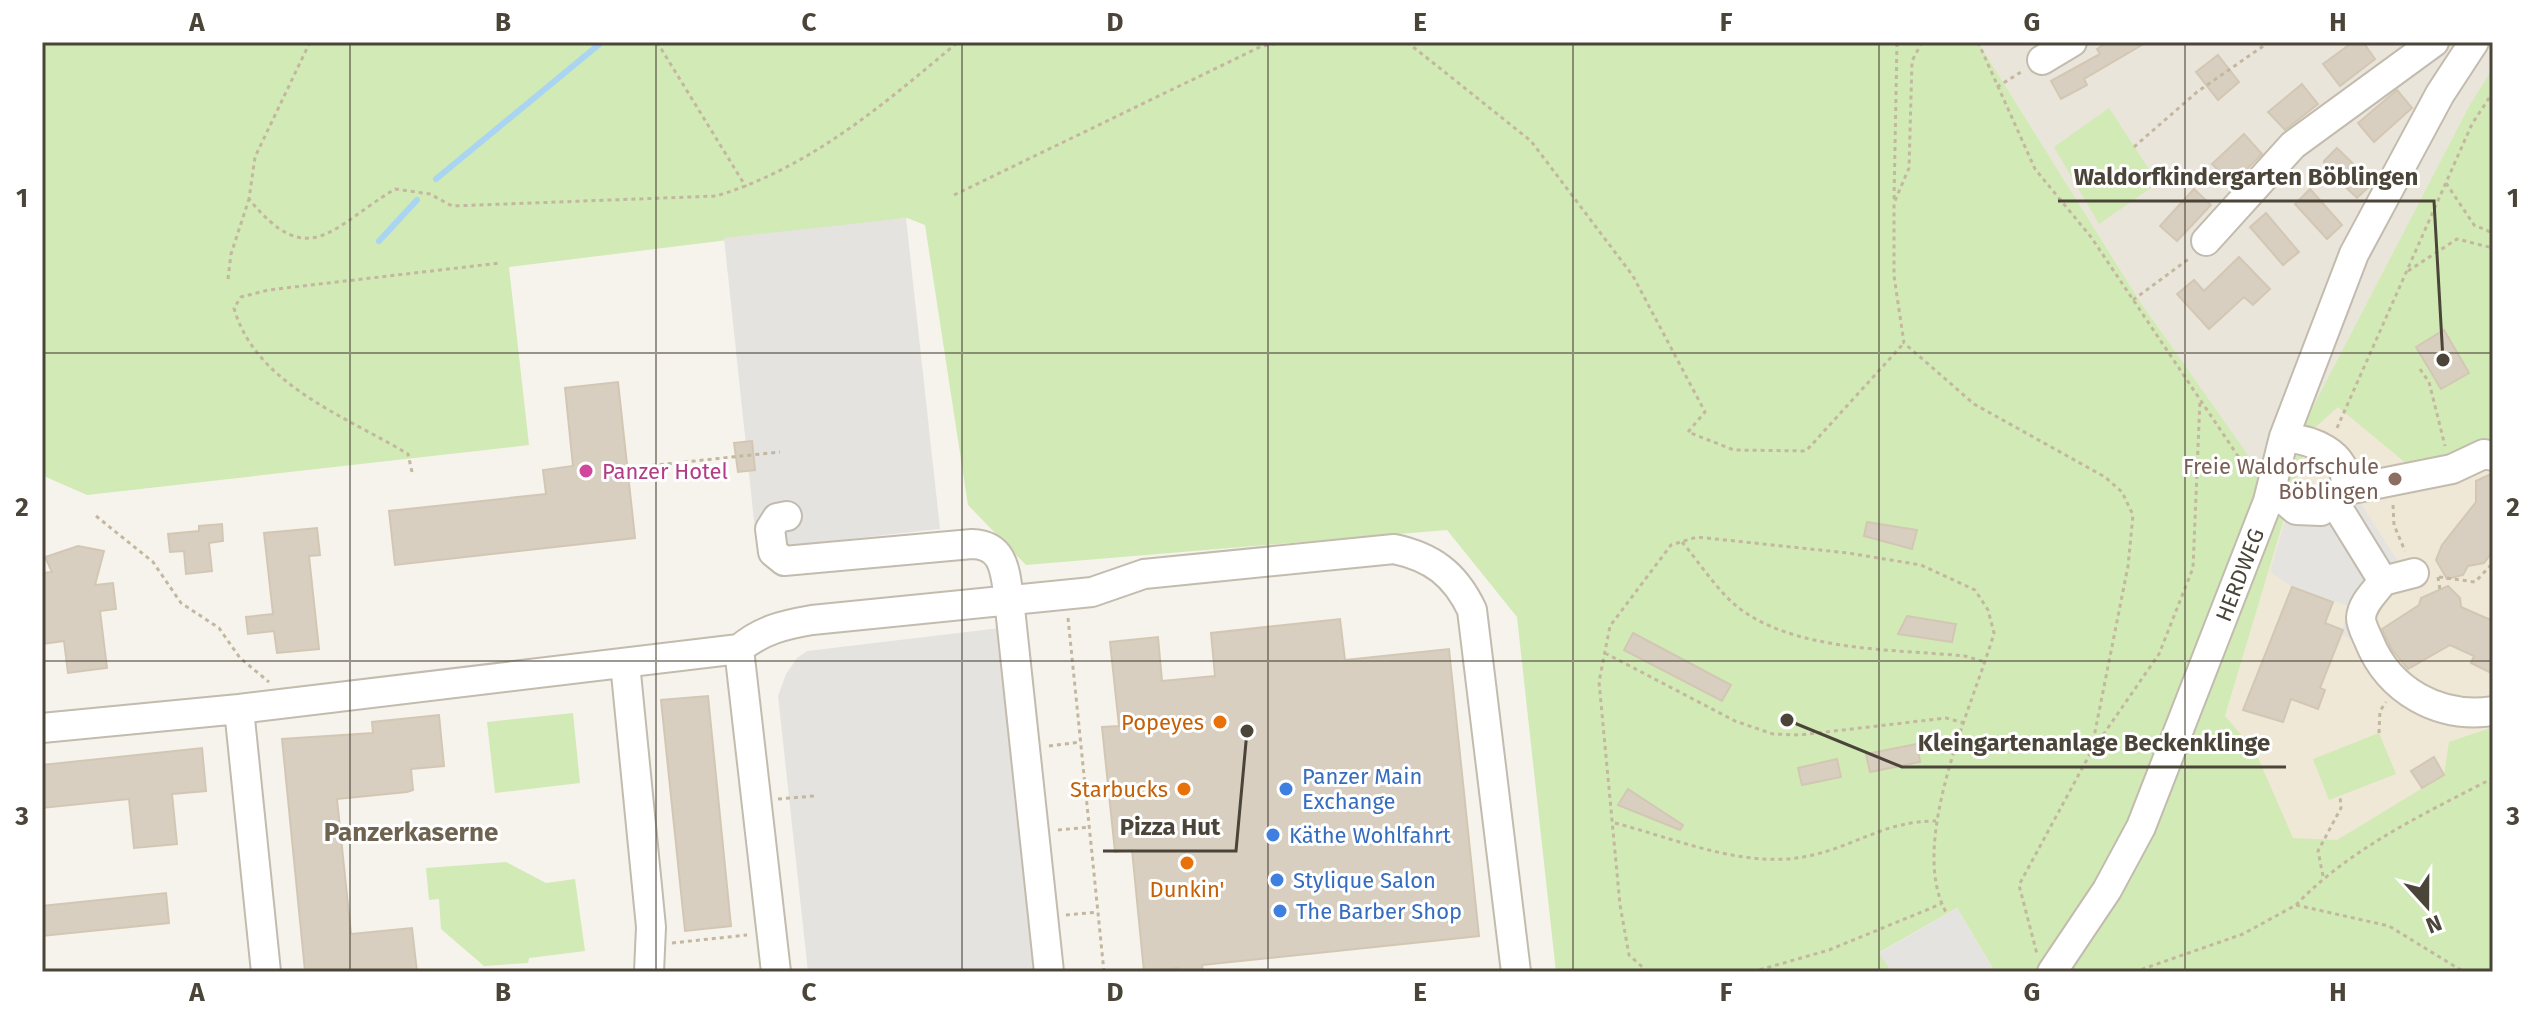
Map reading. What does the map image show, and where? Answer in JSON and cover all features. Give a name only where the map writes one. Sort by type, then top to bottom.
[{"type":"street","points":[[2042,60],[2072,42]]},
{"type":"street","points":[[2206,241],[2293,145],[2434,42]]},
{"type":"street","name":"HERDWEG","points":[[2045,966],[2107,890],[2141,827],[2269,495],[2284,437],[2354,254],[2440,94],[2474,42]]},
{"type":"street","points":[[2269,495],[2296,510],[2321,511],[2337,496],[2346,474],[2341,462],[2327,450],[2307,440],[2284,437]]},
{"type":"street","points":[[2337,496],[2378,483],[2452,469],[2484,454],[2493,456]]},
{"type":"street","points":[[2337,496],[2411,576],[2363,607],[2361,621],[2374,654],[2399,687],[2430,705],[2472,714],[2493,711]]},
{"type":"street","points":[[787,516],[777,518],[770,529],[773,552],[784,561],[986,545],[997,551],[1003,563],[1009,599],[1049,972]]},
{"type":"street","points":[[42,728],[239,709],[739,649],[756,635],[779,626],[1092,592],[1144,574],[1394,549],[1433,562],[1449,574],[1463,591],[1476,630],[1516,972]]},
{"type":"street","points":[[739,649],[776,972]]},
{"type":"street","points":[[625,663],[650,958]]},
{"type":"street","points":[[239,709],[266,972]]},
{"type":"path","points":[[228,279],[231,254],[249,199],[255,157],[310,42]]},
{"type":"path","points":[[657,42],[746,187]]},
{"type":"path","points":[[249,199],[270,226],[298,238],[312,238],[325,237],[395,189],[430,194],[452,206],[716,196],[746,187],[818,151],[895,95],[958,42]]},
{"type":"path","points":[[954,195],[1262,44],[1283,42]]},
{"type":"path","points":[[1407,42],[1531,141],[1633,276],[1705,412],[1688,432],[1734,450],[1806,451],[1904,343]]},
{"type":"path","points":[[1897,42],[1894,276],[1904,343],[1974,404],[2105,477],[2122,492],[2133,515],[2128,566],[2091,752]]},
{"type":"path","points":[[1894,203],[1909,168],[1912,61],[1922,42]]},
{"type":"path","points":[[1978,42],[2035,169],[2091,237],[2269,495]]},
{"type":"path","points":[[2134,147],[2197,92],[2269,42]]},
{"type":"path","points":[[1997,87],[2042,60]]},
{"type":"path","points":[[2327,450],[2472,124],[2493,92]]},
{"type":"path","points":[[2446,183],[2474,225],[2493,233]]},
{"type":"path","points":[[2406,272],[2457,239],[2493,248]]},
{"type":"path","points":[[2133,300],[2193,255],[2206,241]]},
{"type":"path","points":[[412,472],[408,454],[282,382],[264,364],[238,323],[234,308],[241,297],[268,290],[500,263]]},
{"type":"path","points":[[2420,369],[2429,382],[2452,469]]},
{"type":"path","points":[[2045,966],[2019,885],[2091,752],[2159,654],[2193,568],[2200,399]]},
{"type":"path","points":[[628,468],[780,452]]},
{"type":"path","points":[[2378,483],[2380,491],[2393,503],[2394,525],[2406,552],[2411,576],[2475,582],[2493,563]]},
{"type":"path","points":[[96,516],[145,553],[181,603],[219,628],[253,670],[296,702]]},
{"type":"path","points":[[1648,972],[1629,955],[1620,905],[1599,682],[1610,626],[1671,545],[1697,537],[1921,565],[1975,590],[1988,610],[1994,633],[1936,821],[1931,856],[1941,904],[1947,914]]},
{"type":"path","points":[[1682,542],[1735,605],[1775,628],[1808,638],[1965,656],[1985,662]]},
{"type":"path","points":[[1066,594],[1104,972]]},
{"type":"path","points":[[1605,653],[1735,721],[1773,734],[1800,735],[1946,718],[1964,723]]},
{"type":"path","points":[[2379,733],[2380,711]]},
{"type":"path","points":[[1024,748],[1081,742]]},
{"type":"path","points":[[2134,972],[2243,934],[2296,905],[2323,876],[2401,827],[2493,778]]},
{"type":"path","points":[[756,801],[814,796]]},
{"type":"path","points":[[2323,876],[2318,851],[2341,808],[2340,796]]},
{"type":"path","points":[[1614,822],[1752,859],[1780,859],[1811,856],[1906,821],[1936,821]]},
{"type":"path","points":[[1033,833],[1090,827]]},
{"type":"path","points":[[1752,972],[1829,950],[1941,904]]},
{"type":"path","points":[[2296,905],[2389,926],[2464,972]]},
{"type":"path","points":[[1042,918],[1098,912]]},
{"type":"path","points":[[650,958],[771,932]]},
{"type":"shaded area","points":[[1978,42],[2493,42],[2493,74],[2468,108],[2271,489],[2139,300]]},
{"type":"shaded area","name":"Freie Waldorfschule Böblingen","points":[[2493,74],[2493,766],[2303,881],[2225,716],[2307,440]]},
{"type":"shaded area","points":[[906,218],[940,529],[757,549],[724,238]]},
{"type":"shaded area","points":[[2359,501],[2400,564],[2359,643],[2341,635],[2349,606],[2292,587],[2270,572],[2286,518],[2332,521]]},
{"type":"shaded area","points":[[1000,628],[1041,972],[808,972],[778,696],[786,674],[797,658],[807,651]]},
{"type":"shaded area","points":[[1957,908],[1995,972],[1892,972],[1879,953]]},
{"type":"green space","points":[[42,42],[1978,42],[2139,300],[2271,488],[2468,108],[2493,68],[2493,444],[2407,464],[2338,407],[2310,432],[2225,716],[2255,751],[2293,838],[2337,840],[2444,775],[2449,742],[2493,727],[2493,972],[1995,972],[1957,908],[1880,952],[1892,972],[1556,972],[1517,617],[1447,530],[1026,565],[968,505],[925,225],[907,218],[509,267],[529,445],[87,495],[46,477],[42,461]]},
{"type":"green space","points":[[2109,108],[2158,183],[2099,224],[2054,147]]},
{"type":"green space","points":[[573,713],[580,783],[495,793],[487,722]]},
{"type":"green space","points":[[2379,733],[2396,774],[2329,800],[2313,759]]},
{"type":"green space","points":[[506,862],[546,883],[575,879],[585,951],[529,958],[528,963],[484,966],[441,929],[439,899],[429,900],[426,868]]},
{"type":"building","points":[[2108,42],[2147,42],[2084,79],[2087,85],[2061,99],[2051,81],[2100,54],[2097,49]]},
{"type":"building","points":[[2353,42],[2363,42],[2375,59],[2340,86],[2323,64]]},
{"type":"building","points":[[2218,55],[2239,82],[2218,100],[2196,72]]},
{"type":"building","points":[[2302,84],[2318,104],[2285,130],[2268,112]]},
{"type":"building","points":[[2397,90],[2412,108],[2374,142],[2358,123]]},
{"type":"building","points":[[2244,134],[2262,154],[2232,184],[2212,164]]},
{"type":"building","points":[[2337,148],[2373,183],[2357,198],[2324,167],[2324,161]]},
{"type":"building","points":[[2194,189],[2211,205],[2177,241],[2160,226]]},
{"type":"building","points":[[2310,189],[2342,225],[2327,239],[2295,204]]},
{"type":"building","points":[[2266,213],[2299,252],[2283,265],[2250,227]]},
{"type":"building","points":[[2239,257],[2270,289],[2253,305],[2244,297],[2209,329],[2177,294],[2194,280],[2204,291]]},
{"type":"building","points":[[2444,330],[2469,373],[2441,389],[2416,347]]},
{"type":"building","name":"Panzer Hotel","points":[[618,382],[635,538],[395,565],[389,511],[546,494],[543,470],[573,466],[565,388]]},
{"type":"building","points":[[752,441],[755,470],[738,472],[734,443]]},
{"type":"building","points":[[2493,473],[2493,551],[2484,563],[2468,566],[2463,575],[2447,579],[2436,560],[2442,545],[2476,502],[2476,481]]},
{"type":"building","points":[[1867,522],[1917,530],[1912,549],[1864,536]]},
{"type":"building","points":[[222,524],[223,541],[209,543],[212,571],[186,574],[184,551],[170,552],[168,534],[199,531],[199,526]]},
{"type":"building","points":[[317,528],[320,555],[309,556],[319,649],[277,653],[274,631],[248,634],[246,617],[273,614],[264,533]]},
{"type":"building","points":[[78,546],[104,551],[95,585],[113,583],[116,609],[100,611],[107,668],[68,673],[64,641],[42,644],[42,573],[52,572],[45,557]]},
{"type":"building","points":[[2448,586],[2460,598],[2461,607],[2493,621],[2493,674],[2471,663],[2474,656],[2450,645],[2408,669],[2392,650],[2382,629],[2419,605],[2421,598]]},
{"type":"building","points":[[2292,587],[2333,602],[2325,623],[2343,630],[2320,688],[2325,690],[2318,709],[2291,699],[2283,722],[2243,710]]},
{"type":"building","points":[[1907,616],[1956,624],[1952,642],[1898,634]]},
{"type":"building","name":"Panzer Main Exchange","points":[[1340,619],[1345,660],[1449,649],[1479,936],[1202,965],[1203,972],[1178,972],[1178,968],[1144,972],[1132,850],[1115,852],[1102,727],[1119,726],[1110,642],[1158,637],[1162,681],[1215,676],[1211,633]]},
{"type":"building","points":[[1633,633],[1731,685],[1722,701],[1624,650]]},
{"type":"building","points":[[708,696],[731,926],[685,931],[661,700]]},
{"type":"building","points":[[439,715],[444,766],[411,769],[413,790],[407,792],[337,799],[351,934],[412,928],[417,972],[305,971],[282,739],[373,733],[372,722]]},
{"type":"building","points":[[1917,744],[1920,762],[1870,772],[1866,754]]},
{"type":"building","points":[[202,748],[206,791],[172,794],[177,844],[134,848],[129,799],[42,808],[42,765]]},
{"type":"building","points":[[2434,757],[2444,775],[2422,788],[2411,771]]},
{"type":"building","points":[[1837,759],[1841,777],[1802,785],[1798,768]]},
{"type":"building","points":[[1628,789],[1683,825],[1680,830],[1618,805]]},
{"type":"building","points":[[166,893],[169,923],[42,936],[42,906]]},
{"type":"waterway","points":[[436,179],[602,42]]},
{"type":"waterway","points":[[379,241],[417,200]]},
{"type":"place","name":"Waldorfkindergarten Böblingen","points":[[2443,360]]},
{"type":"place","name":"Panzer Hotel","points":[[586,471]]},
{"type":"place","name":"Freie Waldorfschule Böblingen","points":[[2395,479]]},
{"type":"place","name":"Kleingartenanlage Beckenklinge","points":[[1787,720]]},
{"type":"place","name":"Popeyes","points":[[1220,722]]},
{"type":"place","name":"Pizza Hut","points":[[1247,731]]},
{"type":"place","name":"Starbucks","points":[[1184,789]]},
{"type":"place","name":"Panzer Main Exchange","points":[[1286,789]]},
{"type":"place","name":"Käthe Wohlfahrt","points":[[1273,835]]},
{"type":"place","name":"Dunkin'","points":[[1187,863]]},
{"type":"place","name":"Stylique Salon","points":[[1277,880]]},
{"type":"place","name":"The Barber Shop","points":[[1280,911]]},
{"type":"district","name":"Panzerkaserne","points":[[411,832]]}]
